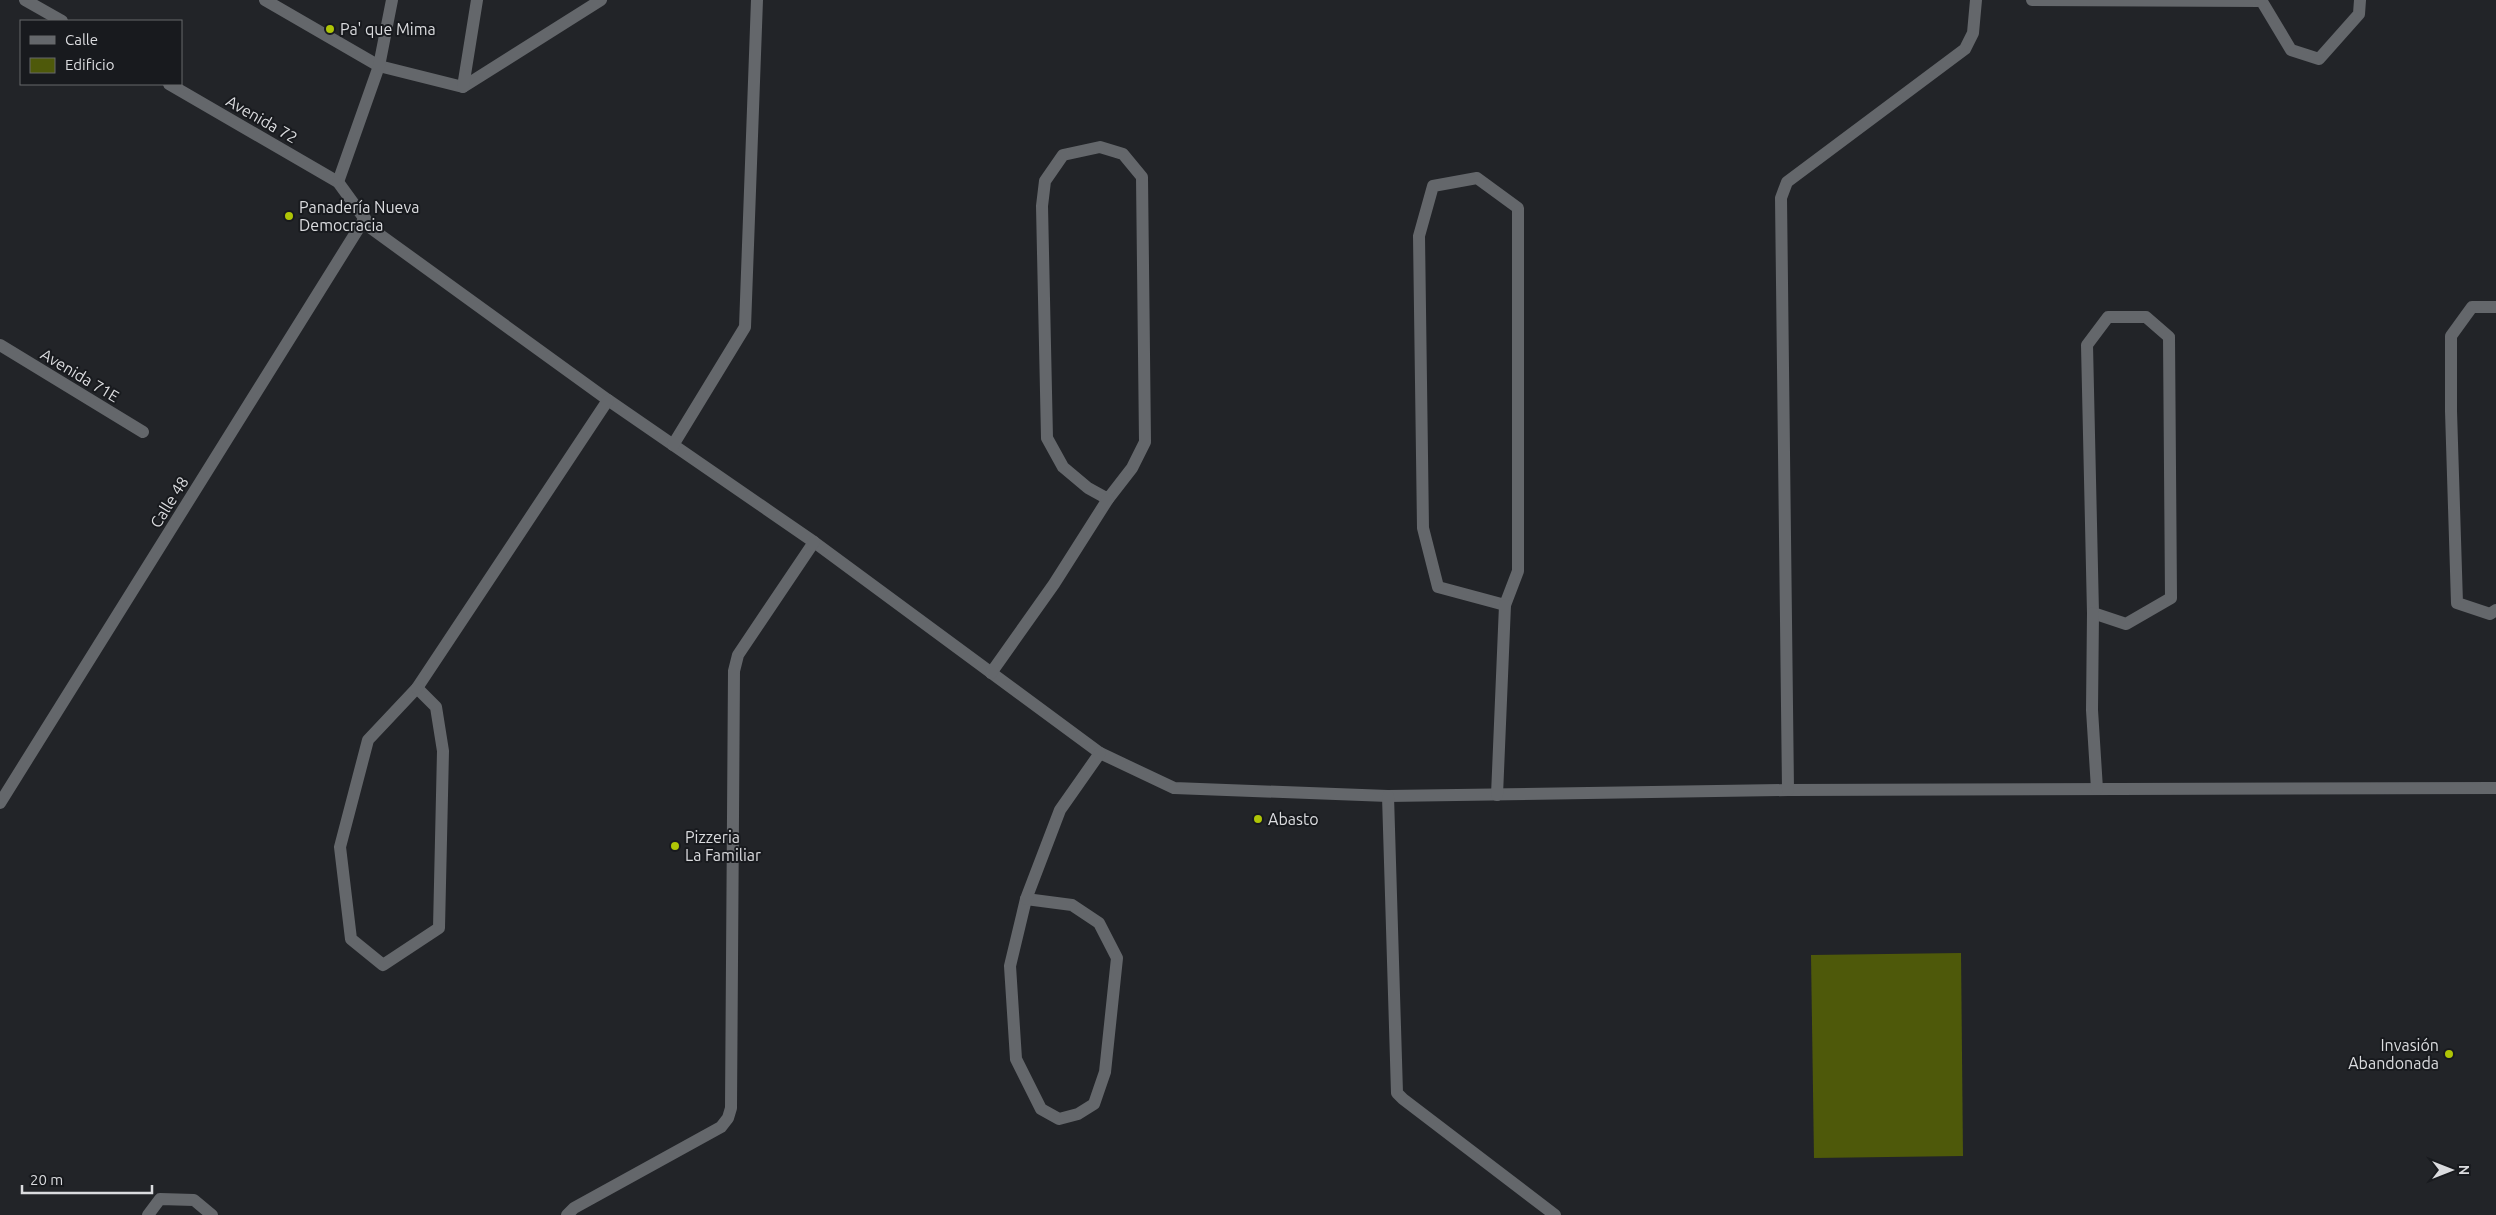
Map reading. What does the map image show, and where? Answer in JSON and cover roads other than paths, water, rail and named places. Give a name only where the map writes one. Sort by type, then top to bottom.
[{"type":"street","points":[[25,0],[60,20]]},
{"type":"street","points":[[265,0],[379,66],[463,87],[601,0]]},
{"type":"street","points":[[392,0],[379,66],[338,182],[372,229],[608,400],[814,542],[1100,753],[1174,788],[1388,796],[1788,790],[2496,788]]},
{"type":"street","points":[[463,87],[477,0]]},
{"type":"street","points":[[673,445],[745,327],[757,0]]},
{"type":"street","points":[[1788,790],[1780,198],[1787,182],[1965,49],[1973,33],[1976,0]]},
{"type":"street","points":[[2032,0],[2261,0],[2291,50],[2319,59],[2360,14],[2360,0]]},
{"type":"street","name":"Avenida 72","points":[[171,85],[338,182]]},
{"type":"street","points":[[991,674],[1054,584],[1108,499],[1132,468],[1145,442],[1142,177],[1123,154],[1100,147],[1063,155],[1045,181],[1042,206],[1047,438],[1063,467],[1088,488],[1108,499]]},
{"type":"street","points":[[1497,795],[1505,605],[1518,571],[1518,208],[1477,178],[1434,186],[1419,236],[1423,528],[1438,587],[1505,605]]},
{"type":"street","name":"Calle 48","points":[[0,803],[365,218]]},
{"type":"street","points":[[2496,308],[2472,308],[2451,336],[2451,411],[2457,603],[2490,614],[2496,610]]},
{"type":"street","points":[[2093,613],[2126,624],[2171,598],[2169,337],[2146,317],[2108,317],[2087,345],[2093,613],[2092,710],[2097,789]]},
{"type":"street","name":"Avenida 71E","points":[[0,345],[143,432]]},
{"type":"street","points":[[418,688],[436,707],[443,751],[439,928],[383,966],[351,939],[340,846],[368,740],[418,688],[608,400]]},
{"type":"street","points":[[567,1215],[574,1208],[721,1127],[728,1118],[731,1108],[734,671],[738,655],[814,542]]},
{"type":"street","points":[[1026,898],[1072,905],[1099,923],[1117,958],[1105,1072],[1094,1104],[1078,1114],[1059,1119],[1041,1109],[1016,1059],[1010,966],[1026,898],[1060,810],[1100,753]]},
{"type":"street","points":[[1388,796],[1398,1093],[1402,1099],[1555,1215]]},
{"type":"street","points":[[148,1215],[160,1199],[194,1200],[212,1215]]},
{"type":"place","name":"Pa' que Mima","points":[[330,29]]},
{"type":"place","name":"Panadería Nueva Democracia","points":[[289,216]]},
{"type":"place","name":"Abasto","points":[[1258,819]]},
{"type":"place","name":"Pizzeria La Familiar","points":[[675,846]]},
{"type":"place","name":"Invasión Abandonada","points":[[2449,1054]]}]
